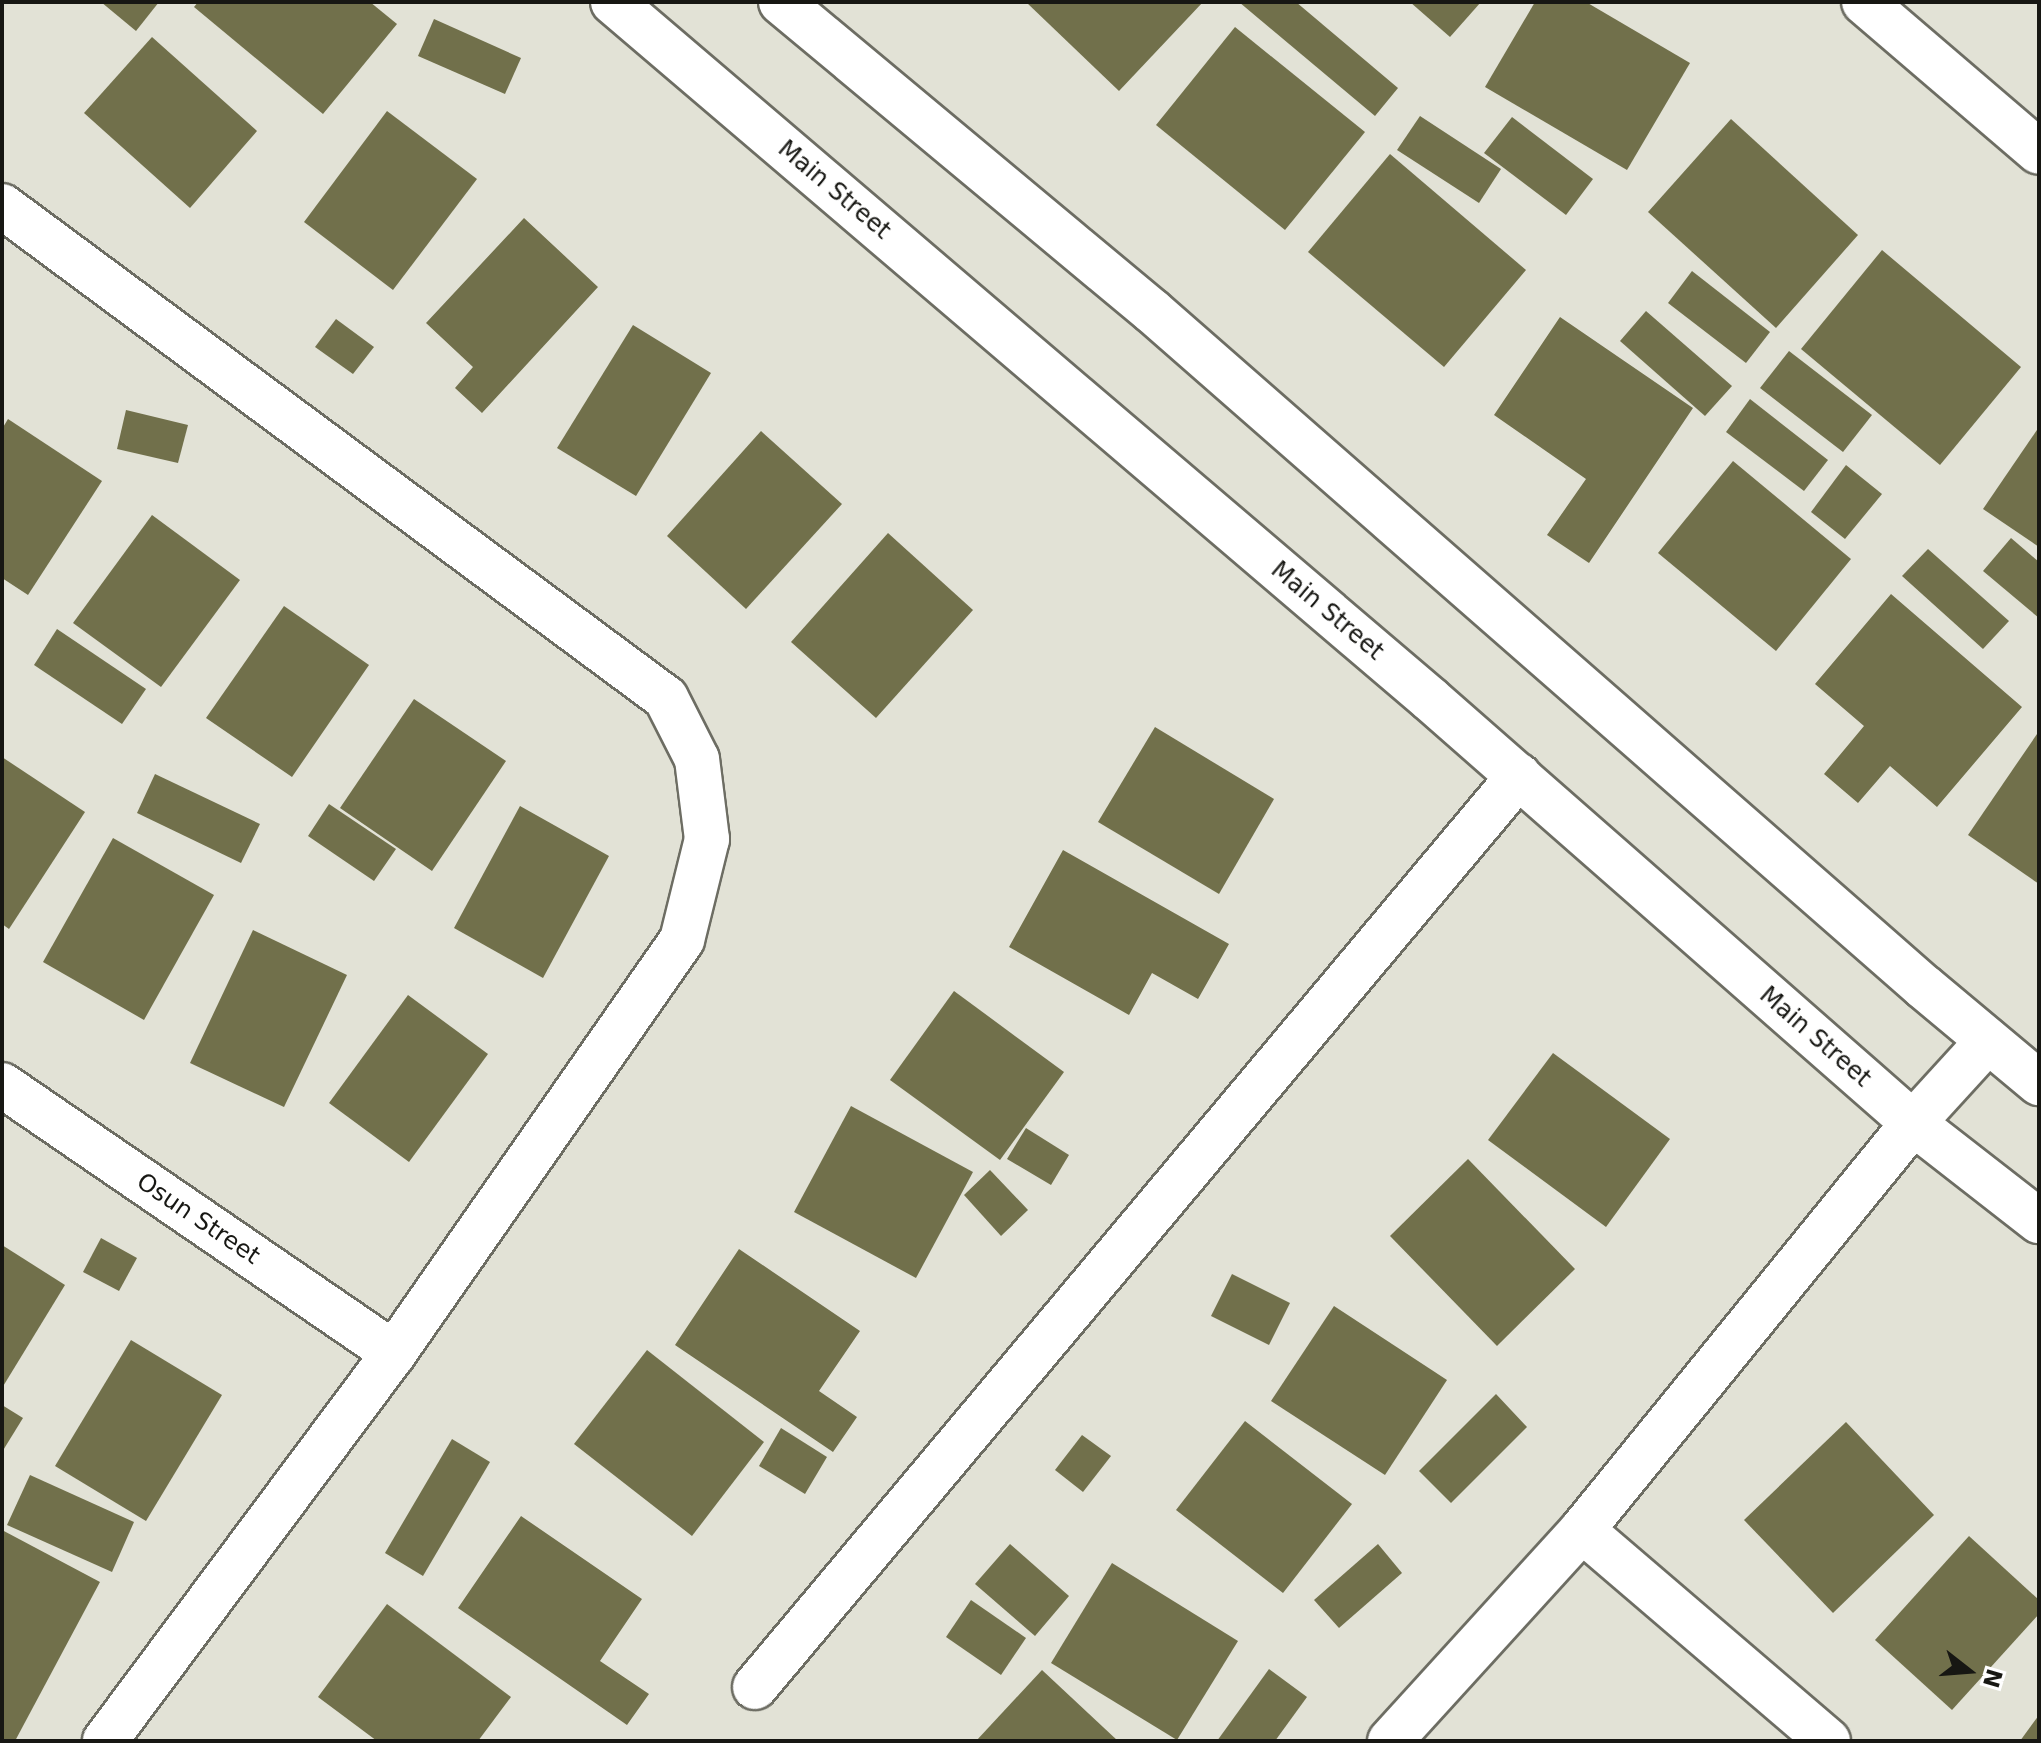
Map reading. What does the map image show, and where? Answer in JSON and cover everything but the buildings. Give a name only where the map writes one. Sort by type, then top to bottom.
[{"type":"street","name":"Main Street","points":[[613,2],[1519,776],[1913,1123],[2039,1221]]},
{"type":"street","points":[[781,2],[1152,311],[2039,1083]]},
{"type":"street","points":[[1864,2],[2039,152]]},
{"type":"street","points":[[2,206],[666,698],[697,759],[707,839],[682,940],[394,1353],[105,1741]]},
{"type":"street","points":[[755,1687],[1519,776]]},
{"type":"street","points":[[1390,1741],[1582,1530],[1913,1123],[1988,1041]]},
{"type":"street","name":"Osun Street","points":[[2,1085],[394,1353]]},
{"type":"street","points":[[1582,1530],[1828,1741]]}]
